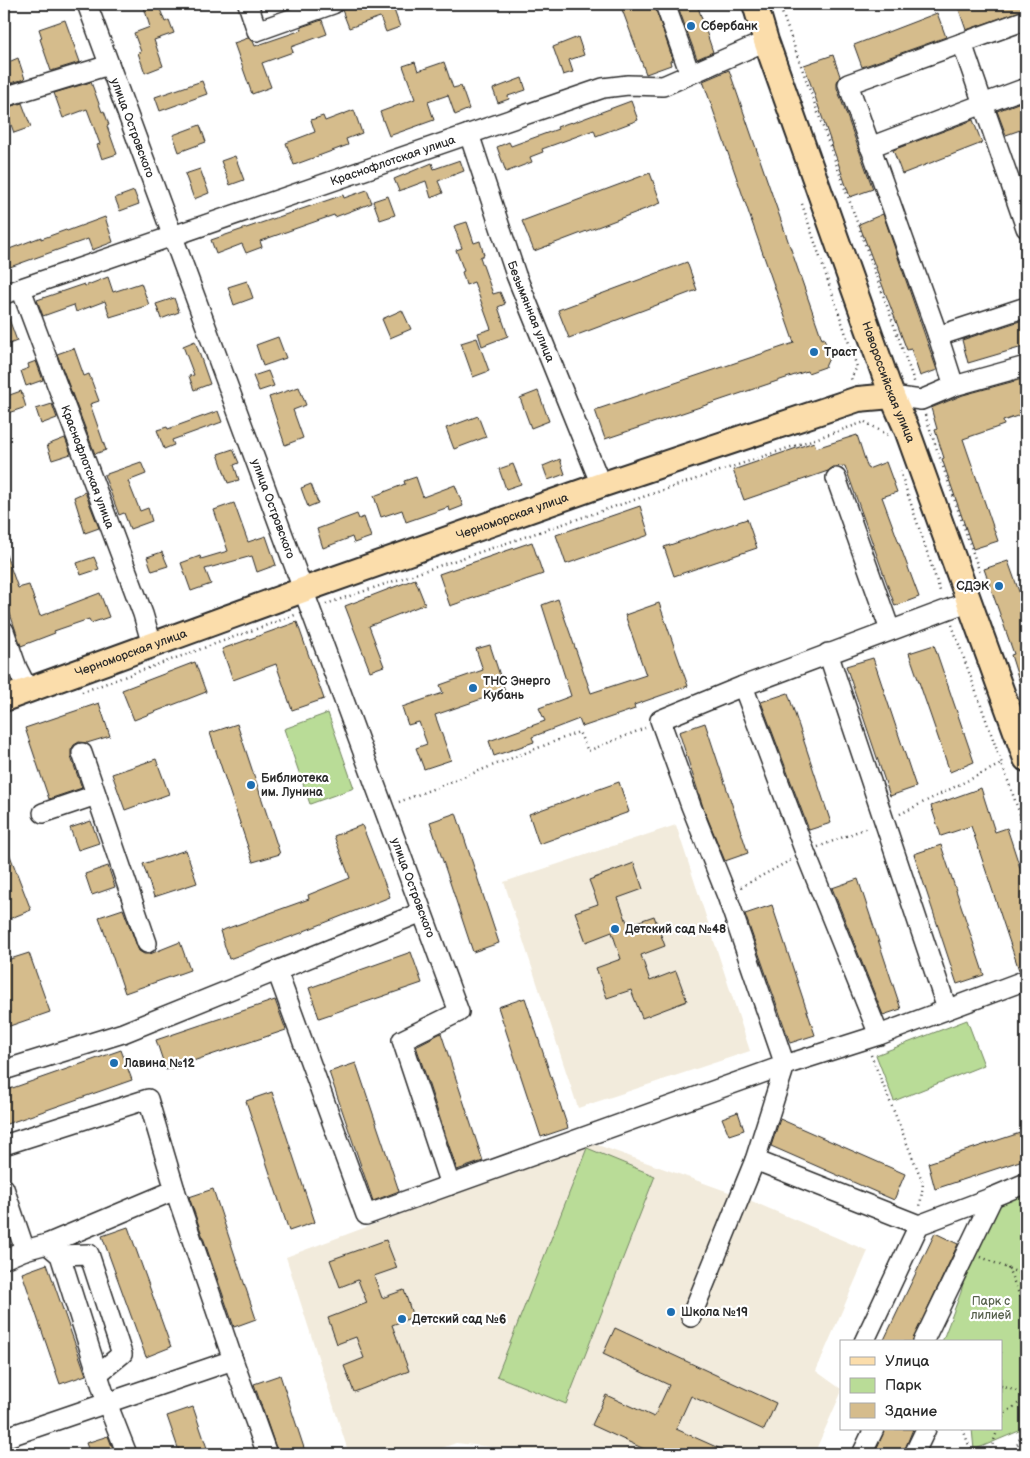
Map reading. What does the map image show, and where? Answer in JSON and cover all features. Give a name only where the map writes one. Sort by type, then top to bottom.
[{"type":"main road","name":"Новороссийская улица","points":[[755,4],[766,41],[892,396],[907,430],[970,601],[1019,716],[1026,759]]},
{"type":"main road","name":"Черноморская улица","points":[[4,699],[152,645],[307,600],[601,485],[862,411],[892,396]]},
{"type":"street","name":"улица Островского","points":[[87,4],[459,1012],[402,1040],[450,1185]]},
{"type":"street","points":[[248,4],[258,31],[333,4]]},
{"type":"street","points":[[665,4],[690,74]]},
{"type":"street","points":[[954,386],[848,84],[1026,20]]},
{"type":"street","name":"Краснофлотская улица","points":[[152,645],[144,614],[12,292],[172,235],[603,88],[628,85],[663,86],[766,41]]},
{"type":"street","points":[[962,43],[1026,228]]},
{"type":"street","points":[[4,97],[109,65]]},
{"type":"street","points":[[870,147],[1026,88]]},
{"type":"street","name":"Безымянная улица","points":[[469,134],[516,275],[601,485]]},
{"type":"street","points":[[938,336],[1026,306]]},
{"type":"street","points":[[921,400],[954,386],[1026,366]]},
{"type":"street","name":"Черноморская улица","points":[[892,396],[921,400]]},
{"type":"street","points":[[836,478],[890,630]]},
{"type":"street","points":[[691,1316],[755,1160],[785,1066],[727,896],[691,806],[660,720],[828,653],[970,601]]},
{"type":"street","points":[[4,631],[17,668],[28,690]]},
{"type":"street","points":[[828,653],[948,1010]]},
{"type":"street","points":[[743,686],[872,1037]]},
{"type":"street","points":[[82,753],[147,943]]},
{"type":"street","points":[[43,813],[96,795]]},
{"type":"street","points":[[4,1070],[123,1033],[422,912]]},
{"type":"street","points":[[277,971],[366,1215],[948,1010],[1026,980]]},
{"type":"street","points":[[4,1145],[148,1099],[175,1190],[267,1454]]},
{"type":"street","points":[[755,1160],[918,1225],[1026,1183]]},
{"type":"street","points":[[4,1188],[26,1250]]},
{"type":"street","points":[[54,1249],[175,1190]]},
{"type":"street","points":[[924,1340],[992,1197]]},
{"type":"street","points":[[865,1340],[918,1225]]},
{"type":"street","points":[[54,1249],[99,1374],[107,1403],[127,1454]]},
{"type":"street","points":[[4,1259],[26,1250],[54,1249],[90,1254],[122,1354],[99,1374]]},
{"type":"street","points":[[4,1438],[233,1360]]},
{"type":"street","points":[[862,1454],[874,1430]]},
{"type":"street","points":[[914,1454],[926,1430]]},
{"type":"path","points":[[779,4],[921,400],[980,572]]},
{"type":"path","points":[[800,198],[857,367],[851,378],[862,411],[888,435]]},
{"type":"path","points":[[73,695],[204,650],[307,600],[862,411]]},
{"type":"path","points":[[897,463],[946,610],[1026,831]]},
{"type":"path","points":[[383,808],[579,732],[588,751],[634,733],[660,720]]},
{"type":"path","points":[[727,896],[805,852],[885,821],[1001,764]]},
{"type":"path","points":[[872,1037],[923,1183],[918,1225]]},
{"type":"path","points":[[966,1251],[1026,1276]]},
{"type":"path","points":[[1008,1268],[1026,1310]]},
{"type":"path","points":[[1002,1386],[1026,1396],[1004,1414],[1002,1419]]},
{"type":"path","points":[[1014,1454],[1026,1420]]},
{"type":"path","points":[[963,1430],[972,1454]]},
{"type":"path","points":[[988,1454],[998,1430]]},
{"type":"shaded area","name":"Детский сад №48","points":[[676,825],[750,1051],[578,1108],[504,882]]},
{"type":"shaded area","name":"Школа №19","points":[[592,1143],[740,1196],[868,1251],[816,1371],[840,1388],[840,1395],[814,1454],[555,1454],[456,1443],[425,1454],[349,1454],[286,1257]]},
{"type":"green space","points":[[328,713],[354,788],[310,804],[284,729]]},
{"type":"green space","points":[[967,1020],[984,1065],[894,1101],[876,1055]]},
{"type":"green space","points":[[587,1148],[655,1176],[566,1404],[497,1376]]},
{"type":"green space","name":"Парк с лилией","points":[[1026,1190],[1026,1428],[974,1450],[972,1430],[1002,1430],[1002,1340],[943,1340],[961,1292],[969,1257],[998,1201]]},
{"type":"building","points":[[143,4],[158,4],[165,22],[169,20],[174,33],[154,40],[163,66],[145,73],[138,53],[141,52],[134,33],[150,27]]},
{"type":"building","points":[[359,4],[392,4],[400,27],[386,32],[380,17],[349,28],[342,10]]},
{"type":"building","points":[[620,4],[654,4],[673,60],[670,61],[671,65],[646,74]]},
{"type":"building","name":"Сбербанк","points":[[677,4],[697,4],[713,52],[697,59]]},
{"type":"building","points":[[957,4],[1026,4],[1026,9],[966,30]]},
{"type":"building","points":[[937,13],[946,37],[862,67],[854,45]]},
{"type":"building","points":[[65,20],[80,62],[51,71],[40,39],[42,38],[39,29]]},
{"type":"building","points":[[322,20],[327,34],[291,47],[293,52],[262,63],[271,87],[252,94],[234,43],[248,38],[253,41],[255,46],[302,30],[301,27]]},
{"type":"building","points":[[578,37],[584,55],[569,60],[573,72],[563,75],[553,47]]},
{"type":"building","points":[[833,55],[840,76],[837,88],[873,189],[850,197],[804,65]]},
{"type":"building","points":[[18,58],[25,79],[7,84],[4,75],[4,64]]},
{"type":"building","points":[[415,62],[418,71],[444,62],[453,88],[461,86],[469,109],[455,115],[448,95],[428,102],[434,120],[389,136],[380,112],[415,99],[403,66]]},
{"type":"building","points":[[729,70],[822,339],[824,338],[830,356],[825,367],[808,373],[807,371],[605,439],[595,410],[794,343],[703,81]]},
{"type":"building","points":[[522,78],[526,90],[508,96],[509,99],[498,103],[493,89]]},
{"type":"building","points":[[202,81],[207,94],[160,111],[155,97]]},
{"type":"building","points":[[91,82],[102,112],[104,111],[117,154],[102,159],[97,145],[100,144],[87,109],[63,118],[54,93]]},
{"type":"building","points":[[1026,100],[1026,128],[1006,135],[997,111]]},
{"type":"building","points":[[631,101],[638,120],[596,136],[594,130],[542,149],[543,152],[530,157],[532,162],[506,172],[497,147],[509,142],[511,146],[558,129],[557,127]]},
{"type":"building","points":[[22,103],[31,127],[14,133],[5,108]]},
{"type":"building","points":[[354,110],[362,133],[346,139],[348,145],[294,165],[286,143],[315,132],[311,120],[323,116],[325,121]]},
{"type":"building","points":[[973,120],[982,143],[902,174],[893,150]]},
{"type":"building","points":[[200,125],[206,142],[179,152],[173,135]]},
{"type":"building","points":[[235,156],[244,180],[230,185],[221,161]]},
{"type":"building","points":[[460,160],[464,171],[438,181],[443,193],[431,198],[426,181],[399,191],[394,179],[432,163],[434,169]]},
{"type":"building","points":[[200,169],[209,193],[194,199],[185,174]]},
{"type":"building","points":[[650,173],[661,203],[534,251],[522,221]]},
{"type":"building","points":[[367,190],[372,203],[260,241],[262,247],[246,253],[242,244],[216,254],[211,240],[343,195],[344,198]]},
{"type":"building","points":[[134,191],[139,204],[120,211],[115,198]]},
{"type":"building","points":[[388,196],[395,215],[380,220],[373,201]]},
{"type":"building","points":[[883,214],[937,370],[920,376],[911,349],[907,350],[859,224]]},
{"type":"building","points":[[105,217],[113,242],[92,250],[88,239],[10,267],[4,251]]},
{"type":"building","points":[[467,222],[474,243],[480,241],[484,255],[480,257],[493,294],[500,292],[505,304],[498,307],[508,336],[482,346],[478,333],[491,329],[474,282],[466,285],[462,272],[464,271],[456,250],[462,248],[454,226]]},
{"type":"building","points":[[687,262],[697,290],[569,338],[558,310]]},
{"type":"building","points":[[108,277],[113,292],[141,283],[149,305],[110,317],[105,301],[76,312],[74,305],[43,316],[37,300]]},
{"type":"building","points":[[247,281],[253,298],[234,305],[228,287]]},
{"type":"building","points":[[174,298],[179,312],[161,319],[156,304]]},
{"type":"building","points":[[4,308],[17,341],[4,346]]},
{"type":"building","points":[[402,310],[411,329],[390,338],[382,319]]},
{"type":"building","points":[[1026,319],[1026,346],[968,363],[962,340]]},
{"type":"building","points":[[278,337],[286,358],[263,366],[256,345]]},
{"type":"building","points":[[477,338],[489,371],[473,377],[461,343]]},
{"type":"building","points":[[195,341],[210,384],[194,390],[189,376],[194,375],[183,346]]},
{"type":"building","points":[[74,348],[84,376],[89,374],[99,401],[90,404],[106,450],[95,454],[57,354]]},
{"type":"building","points":[[36,361],[43,380],[26,386],[21,371],[29,368],[28,364]]},
{"type":"building","points":[[268,371],[274,386],[259,391],[253,376]]},
{"type":"building","points":[[1026,378],[1026,413],[1003,421],[1004,425],[963,439],[998,541],[973,549],[942,459],[944,458],[935,430],[937,429],[931,408],[963,395]]},
{"type":"building","points":[[299,387],[306,405],[293,410],[303,438],[285,445],[269,397]]},
{"type":"building","points":[[21,391],[26,407],[8,413],[4,397]]},
{"type":"building","points":[[538,391],[549,421],[531,428],[520,398]]},
{"type":"building","points":[[52,404],[57,418],[41,424],[36,409]]},
{"type":"building","points":[[218,411],[222,422],[172,440],[174,445],[164,449],[157,430],[167,427],[168,429]]},
{"type":"building","points":[[478,416],[486,437],[454,449],[446,428]]},
{"type":"building","points":[[857,435],[868,469],[886,462],[897,492],[882,497],[919,597],[895,606],[845,466],[833,467],[828,471],[744,500],[733,470],[814,442],[816,448]]},
{"type":"building","points":[[65,438],[71,454],[52,460],[47,445]]},
{"type":"building","points":[[233,449],[239,463],[234,465],[239,480],[228,483],[218,454]]},
{"type":"building","points":[[560,459],[565,474],[548,480],[543,466]]},
{"type":"building","points":[[141,462],[146,474],[128,481],[140,511],[148,508],[152,521],[130,529],[124,513],[119,515],[104,475]]},
{"type":"building","points":[[513,464],[521,484],[506,489],[499,469]]},
{"type":"building","points":[[416,477],[423,497],[455,485],[463,506],[450,511],[449,507],[406,522],[402,510],[381,517],[374,496],[405,484],[404,481]]},
{"type":"building","points":[[311,484],[318,503],[308,507],[301,488]]},
{"type":"building","points":[[85,492],[99,528],[85,533],[74,497]]},
{"type":"building","points":[[234,503],[248,542],[266,536],[276,565],[257,572],[252,556],[205,569],[211,584],[191,591],[181,563],[200,556],[201,559],[228,551],[214,510]]},
{"type":"building","points":[[640,506],[649,535],[566,564],[556,535]]},
{"type":"building","points":[[357,514],[359,519],[364,517],[371,537],[354,543],[352,537],[323,548],[317,529]]},
{"type":"building","points":[[747,519],[757,548],[674,576],[664,547]]},
{"type":"building","points":[[532,542],[543,574],[450,606],[439,574]]},
{"type":"building","points":[[5,552],[18,588],[29,585],[40,616],[100,593],[109,617],[91,623],[89,619],[54,631],[55,633],[21,646],[8,608],[4,610]]},
{"type":"building","points":[[162,552],[168,566],[152,571],[147,557]]},
{"type":"building","points":[[94,557],[99,569],[81,575],[77,563]]},
{"type":"building","points":[[1008,561],[1026,611],[1026,696],[1024,696],[1011,655],[1014,654],[984,569]]},
{"type":"building","points":[[415,579],[425,604],[369,626],[384,666],[370,671],[345,606]]},
{"type":"building","points":[[558,599],[591,693],[646,675],[625,615],[659,603],[688,686],[634,705],[635,709],[582,727],[579,719],[532,737],[534,742],[494,756],[489,741],[545,721],[539,708],[571,696],[542,605]]},
{"type":"building","points":[[297,622],[324,699],[292,710],[276,664],[233,680],[222,649]]},
{"type":"building","points":[[490,645],[505,691],[435,715],[451,760],[424,769],[416,748],[427,744],[419,722],[408,725],[402,707],[443,693],[440,685],[483,670],[476,649]]},
{"type":"building","points":[[934,645],[974,762],[950,772],[909,653]]},
{"type":"building","points":[[873,658],[916,787],[890,796],[846,666]]},
{"type":"building","points":[[195,662],[206,692],[134,720],[122,690]]},
{"type":"building","points":[[788,693],[831,823],[809,830],[761,702]]},
{"type":"building","points":[[99,703],[110,736],[87,743],[79,742],[74,745],[71,750],[71,757],[82,788],[49,799],[25,728]]},
{"type":"building","points":[[705,723],[748,853],[725,861],[703,807],[679,732]]},
{"type":"building","points":[[237,724],[280,854],[253,862],[210,733]]},
{"type":"building","points":[[156,759],[169,794],[125,810],[112,774]]},
{"type":"building","points":[[619,782],[629,812],[539,844],[529,814]]},
{"type":"building","points":[[981,788],[995,832],[1007,828],[1026,886],[1026,969],[1019,970],[971,826],[941,836],[931,806]]},
{"type":"building","points":[[456,813],[499,943],[473,952],[430,822]]},
{"type":"building","points":[[91,821],[99,843],[78,850],[70,828]]},
{"type":"building","points":[[362,825],[390,897],[304,932],[229,959],[220,931],[309,899],[308,895],[350,878],[334,836]]},
{"type":"building","points":[[4,840],[31,910],[4,921]]},
{"type":"building","points":[[941,845],[984,975],[957,984],[914,854]]},
{"type":"building","points":[[186,850],[197,883],[154,897],[143,864]]},
{"type":"building","points":[[634,863],[643,889],[618,898],[628,925],[654,916],[665,946],[641,955],[650,981],[676,971],[687,1001],[642,1018],[631,990],[607,998],[596,968],[621,959],[612,932],[586,942],[575,912],[598,904],[589,880]]},
{"type":"building","points":[[108,866],[115,887],[92,895],[85,874]]},
{"type":"building","points":[[858,879],[901,1009],[883,1015],[832,888]]},
{"type":"building","points":[[772,905],[815,1035],[790,1043],[745,914]]},
{"type":"building","points":[[123,909],[139,951],[144,954],[150,954],[180,942],[190,970],[125,993],[99,917]]},
{"type":"building","points":[[411,952],[422,983],[319,1018],[309,988]]},
{"type":"building","points":[[29,953],[50,1012],[4,1028],[4,961]]},
{"type":"building","points":[[525,998],[568,1128],[541,1137],[498,1007]]},
{"type":"building","points":[[275,1000],[286,1030],[166,1070],[156,1040]]},
{"type":"building","points":[[441,1033],[483,1161],[457,1170],[416,1046]]},
{"type":"building","points":[[121,1050],[132,1080],[4,1125],[4,1091]]},
{"type":"building","points":[[356,1063],[399,1191],[373,1201],[329,1072]]},
{"type":"building","points":[[272,1092],[315,1222],[289,1231],[246,1101]]},
{"type":"building","points":[[738,1112],[744,1130],[729,1135],[722,1118]]},
{"type":"building","points":[[780,1119],[905,1174],[894,1200],[771,1146]]},
{"type":"building","points":[[1026,1131],[1026,1159],[935,1189],[928,1163]]},
{"type":"building","points":[[213,1189],[256,1319],[234,1327],[189,1197]]},
{"type":"building","points":[[128,1227],[171,1347],[146,1357],[102,1236]]},
{"type":"building","points":[[935,1233],[958,1244],[913,1340],[884,1340]]},
{"type":"building","points":[[386,1240],[397,1268],[374,1276],[382,1298],[404,1290],[413,1317],[392,1325],[409,1371],[354,1392],[344,1366],[364,1358],[356,1337],[337,1344],[328,1318],[367,1303],[358,1280],[340,1287],[330,1260]]},
{"type":"building","points":[[47,1264],[86,1375],[60,1384],[22,1273]]},
{"type":"building","points":[[615,1328],[776,1403],[764,1430],[691,1396],[676,1429],[732,1454],[655,1454],[592,1425],[606,1395],[654,1417],[669,1385],[603,1354]]},
{"type":"building","points":[[280,1375],[306,1454],[278,1454],[254,1384]]},
{"type":"building","points":[[193,1407],[209,1454],[180,1454],[167,1416]]},
{"type":"building","points":[[885,1430],[913,1430],[903,1454],[874,1454]]},
{"type":"building","points":[[108,1436],[115,1454],[90,1454],[86,1443]]},
{"type":"place","name":"Сбербанк","points":[[691,26]]},
{"type":"place","name":"Траст","points":[[814,352]]},
{"type":"place","name":"СДЭК","points":[[999,586]]},
{"type":"place","name":"ТНС Энерго Кубань","points":[[473,688]]},
{"type":"place","name":"Библиотека им. Лунина","points":[[251,785]]},
{"type":"place","name":"Детский сад №48","points":[[615,929]]},
{"type":"place","name":"Лавина №12","points":[[114,1063]]},
{"type":"place","name":"Школа №19","points":[[671,1312]]},
{"type":"place","name":"Детский сад №6","points":[[402,1319]]}]
